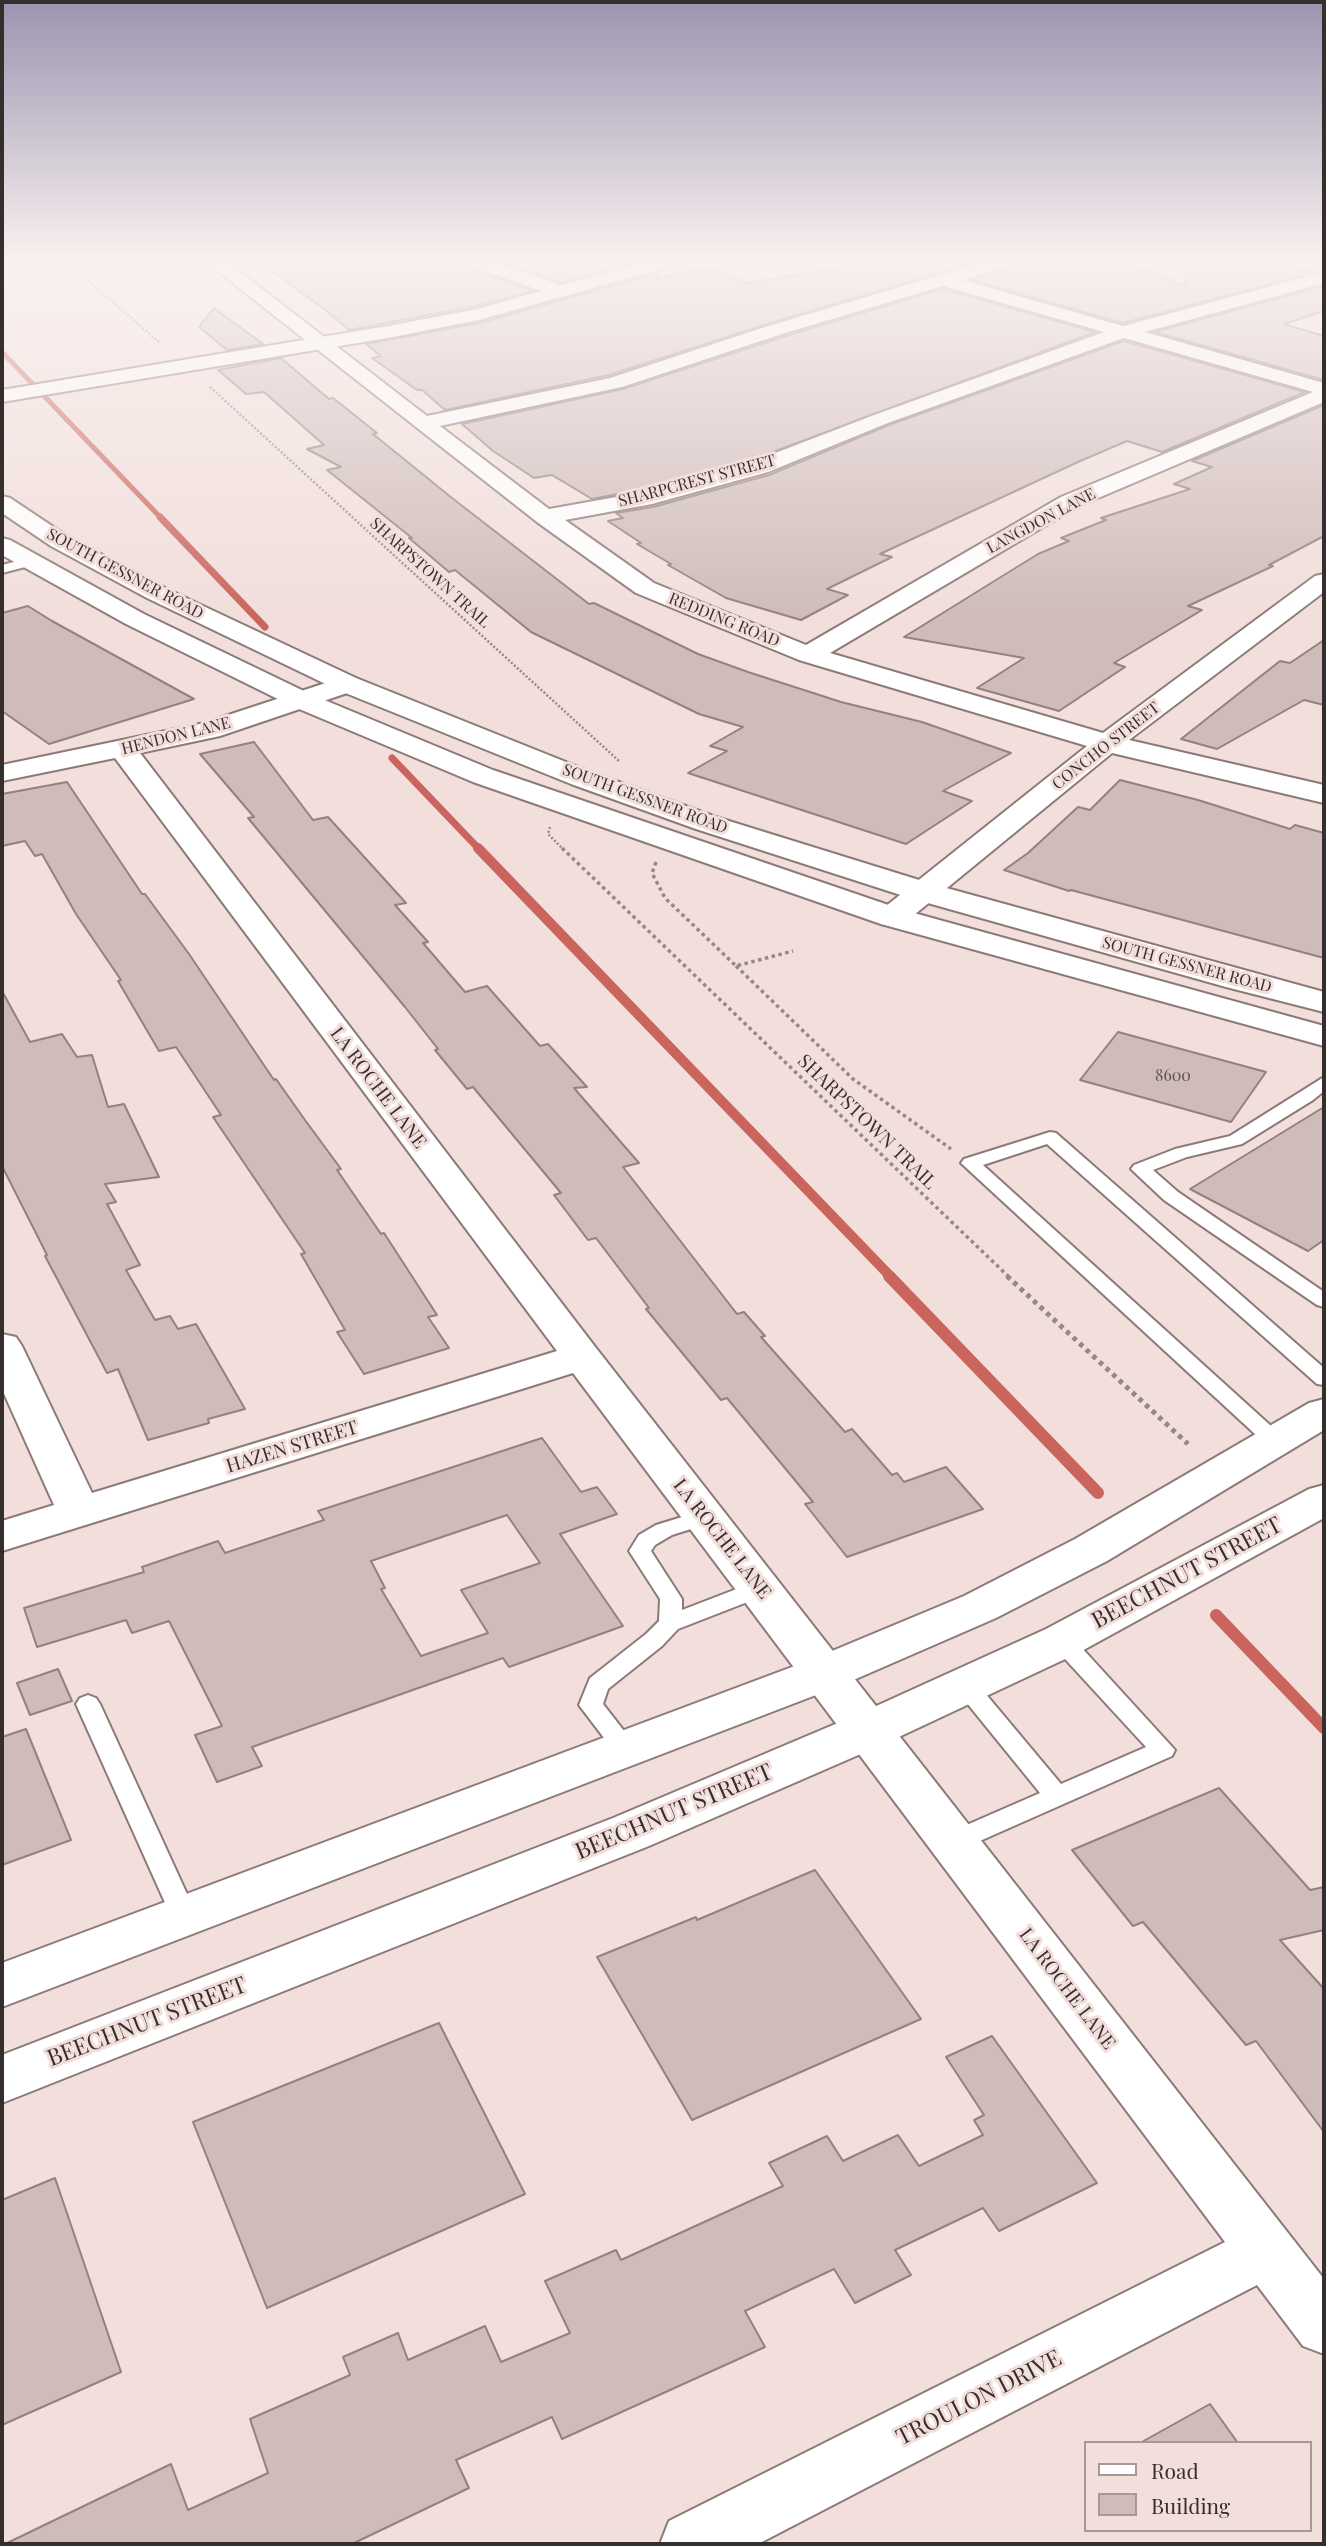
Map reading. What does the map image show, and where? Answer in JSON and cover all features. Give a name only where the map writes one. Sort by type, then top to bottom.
[{"type":"street","points":[[5,396],[91,381]]},
{"type":"street","name":"REDDING ROAD","points":[[369,381],[545,517],[645,588],[808,655],[1107,743],[1324,794]]},
{"type":"street","points":[[424,423],[622,381]]},
{"type":"street","name":"SHARPCREST STREET","points":[[545,517],[652,496],[761,467],[881,419],[987,381]]},
{"type":"street","points":[[1295,381],[1324,389]]},
{"type":"street","name":"LANGDON LANE","points":[[808,655],[1069,502],[1324,395]]},
{"type":"street","name":"SOUTH GESSNER ROAD","points":[[2,503],[59,541],[156,593],[347,684],[633,796],[921,891],[1324,1002]]},
{"type":"street","points":[[11,557],[59,541]]},
{"type":"street","name":"SOUTH GESSNER ROAD","points":[[11,557],[301,700],[483,776],[892,917],[1324,1037]]},
{"type":"street","name":"CONCHO STREET","points":[[892,917],[1107,743],[1324,581]]},
{"type":"street","name":"HENDON LANE","points":[[2,773],[210,730],[347,684]]},
{"type":"street","name":"LA ROCHE LANE","points":[[123,749],[582,1357],[1324,2326]]},
{"type":"street","points":[[2,1346],[79,1513]]},
{"type":"street","name":"HAZEN STREET","points":[[2,1536],[582,1357]]},
{"type":"street","points":[[2,1986],[825,1673],[980,1607],[1091,1550],[1324,1412]]},
{"type":"street","name":"BEECHNUT STREET","points":[[2,2079],[631,1832],[869,1730],[1062,1641],[1324,1499]]},
{"type":"street","name":"TROULON DRIVE","points":[[692,2544],[1266,2251]]},
{"type":"lane","points":[[1324,1082],[1307,1096],[1236,1140],[1181,1153],[1140,1169],[1171,1196],[1324,1301]]},
{"type":"lane","points":[[1275,1441],[970,1163],[1050,1137],[1324,1379]]},
{"type":"lane","points":[[670,1623],[671,1599],[640,1551],[647,1540],[664,1530],[705,1517]]},
{"type":"lane","points":[[626,1749],[591,1705],[598,1684],[654,1640],[670,1623],[760,1588]]},
{"type":"lane","points":[[955,1841],[1163,1750],[1062,1641]]},
{"type":"lane","points":[[966,1686],[1058,1797]]},
{"type":"lane","points":[[88,1704],[184,1916]]},
{"type":"path","name":"SHARPSTOWN TRAIL","points":[[205,383],[629,768]]},
{"type":"path","name":"SHARPSTOWN TRAIL","points":[[560,821],[550,827],[548,834],[1077,1343],[1188,1444]]},
{"type":"path","points":[[671,842],[658,856],[652,873],[665,898],[853,1079],[970,1163]]},
{"type":"path","points":[[736,966],[793,951]]},
{"type":"building","points":[[231,381],[308,381],[329,399],[333,398],[452,498],[589,604],[594,603],[698,654],[748,672],[841,702],[922,722],[1011,753],[943,791],[972,801],[906,844],[688,773],[727,751],[710,746],[743,727],[699,714],[531,632],[455,570],[449,572],[409,538],[412,538],[327,470],[341,467],[307,449],[324,445],[264,392],[246,394]]},
{"type":"building","points":[[404,381],[582,381],[445,410],[422,390],[417,390]]},
{"type":"building","points":[[648,381],[964,381],[751,460],[649,488],[592,499],[552,475],[534,478],[493,451],[462,424],[623,389]]},
{"type":"building","points":[[1013,381],[1265,381],[1305,392],[1162,452],[1127,441],[1078,462],[880,554],[892,557],[827,589],[848,595],[801,620],[726,598],[668,565],[671,564],[637,544],[641,543],[608,521],[623,518],[616,513],[653,507],[769,475],[889,425]]},
{"type":"building","points":[[1324,405],[1324,536],[1269,565],[1273,566],[1188,606],[1202,610],[1114,663],[1125,667],[1059,711],[977,688],[1024,658],[904,637],[1038,554],[1069,541],[1061,538],[1106,520],[1101,518],[1190,489],[1174,484],[1212,467],[1192,461]]},
{"type":"building","points":[[28,606],[194,699],[49,744],[2,711],[2,613]]},
{"type":"building","points":[[1324,640],[1324,705],[1304,700],[1217,749],[1181,739],[1280,661],[1290,663]]},
{"type":"building","points":[[254,742],[313,820],[328,817],[406,903],[395,905],[428,942],[423,943],[465,992],[487,986],[540,1046],[548,1044],[587,1087],[574,1088],[639,1163],[623,1167],[737,1314],[744,1312],[765,1336],[761,1337],[845,1432],[852,1429],[892,1475],[897,1473],[904,1482],[946,1467],[983,1509],[847,1557],[805,1504],[813,1502],[727,1398],[721,1400],[646,1309],[649,1308],[596,1238],[588,1240],[554,1195],[561,1193],[473,1087],[467,1089],[405,1007],[248,818],[254,817],[200,754]]},
{"type":"building","points":[[1120,780],[1198,800],[1290,829],[1295,825],[1324,833],[1324,958],[1069,891],[1004,870],[1028,853],[1078,807],[1090,810]]},
{"type":"building","points":[[67,782],[142,894],[145,894],[189,954],[274,1080],[276,1079],[341,1169],[337,1170],[381,1234],[384,1233],[437,1315],[428,1317],[449,1348],[364,1374],[337,1332],[345,1330],[301,1254],[305,1253],[213,1117],[221,1115],[176,1047],[159,1051],[118,981],[121,980],[76,914],[42,854],[35,856],[25,841],[2,846],[2,794]]},
{"type":"building","points":[[2,991],[30,1042],[62,1034],[77,1057],[92,1055],[108,1107],[124,1104],[159,1177],[105,1184],[116,1202],[107,1204],[140,1265],[126,1270],[155,1320],[170,1316],[178,1329],[196,1324],[245,1409],[208,1419],[209,1423],[148,1440],[118,1369],[107,1373],[45,1256],[47,1255],[2,1166]]},
{"type":"building","points":[[1118,1032],[1266,1072],[1231,1122],[1080,1080]]},
{"type":"building","points":[[1324,1107],[1324,1240],[1308,1251],[1190,1189]]},
{"type":"building","points":[[542,1438],[581,1492],[597,1487],[617,1514],[560,1534],[623,1626],[509,1667],[503,1658],[252,1747],[262,1766],[217,1782],[195,1735],[222,1726],[169,1621],[132,1633],[126,1620],[37,1647],[24,1608],[144,1572],[142,1567],[218,1541],[225,1553],[324,1520],[318,1511]],"holes":[[[507,1515],[540,1563],[461,1590],[488,1633],[421,1656],[381,1589],[385,1588],[371,1561]]]},
{"type":"building","points":[[58,1669],[72,1701],[30,1715],[17,1683]]},
{"type":"building","points":[[26,1729],[71,1840],[2,1865],[2,1737]]},
{"type":"building","points":[[1219,1788],[1310,1890],[1324,1887],[1324,1930],[1280,1940],[1324,1989],[1324,2132],[1256,2041],[1246,2045],[1143,1922],[1133,1926],[1072,1850]]},
{"type":"building","points":[[815,1870],[921,2019],[692,2120],[597,1957],[696,1917],[697,1920]]},
{"type":"building","points":[[439,2023],[525,2194],[267,2308],[193,2122]]},
{"type":"building","points":[[992,2036],[1097,2183],[999,2231],[983,2208],[895,2250],[911,2275],[855,2303],[834,2269],[745,2311],[765,2347],[562,2439],[552,2417],[456,2460],[469,2488],[352,2544],[5,2544],[171,2464],[188,2510],[268,2473],[250,2419],[350,2375],[343,2357],[398,2333],[408,2360],[485,2326],[501,2362],[570,2333],[545,2281],[616,2250],[621,2260],[783,2186],[769,2163],[827,2136],[843,2161],[898,2135],[919,2166],[983,2135],[974,2120],[984,2115],[946,2057]]},
{"type":"building","points":[[55,2178],[121,2372],[2,2425],[2,2200]]},
{"type":"building","points":[[1210,2404],[1237,2441],[1144,2441]]},
{"type":"waterway","points":[[30,381],[162,519]]},
{"type":"waterway","points":[[160,517],[265,627]]},
{"type":"waterway","points":[[392,758],[480,850]]},
{"type":"waterway","points":[[478,848],[891,1277]]},
{"type":"waterway","points":[[889,1276],[1098,1493]]},
{"type":"waterway","points":[[1216,1615],[1324,1728]]}]
